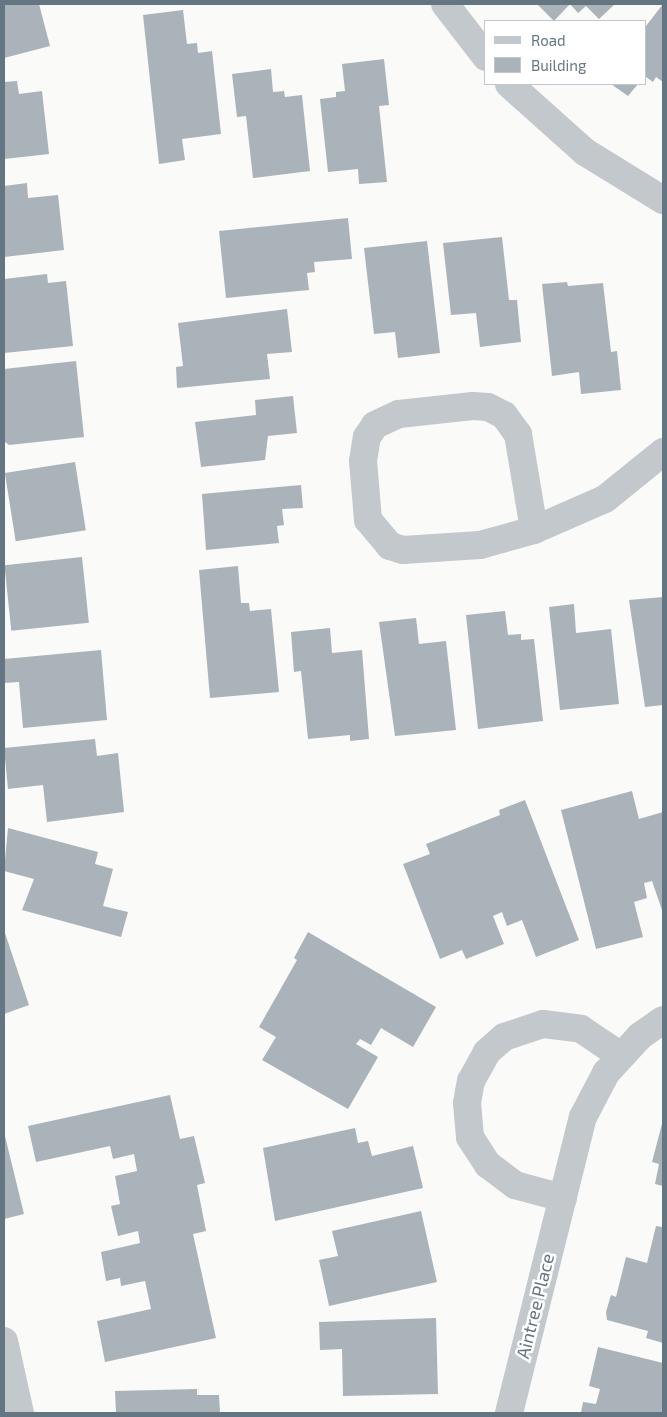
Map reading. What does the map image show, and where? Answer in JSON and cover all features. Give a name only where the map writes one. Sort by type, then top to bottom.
[{"type":"street","points":[[445,4],[484,54]]},
{"type":"street","points":[[510,85],[584,152],[663,200]]},
{"type":"street","points":[[534,530],[518,434],[504,415],[488,407],[472,406],[399,414],[375,425],[367,437],[363,453],[368,520],[390,546],[402,550],[480,545],[534,530],[604,499],[663,452]]},
{"type":"street","name":"Aintree Place","points":[[508,1413],[583,1118],[598,1084],[620,1056],[648,1028],[663,1020]]},
{"type":"street","points":[[563,1198],[515,1185],[488,1166],[470,1137],[467,1103],[471,1081],[487,1052],[504,1038],[543,1024],[581,1029],[620,1056]]},
{"type":"street","points":[[4,1341],[20,1413]]},
{"type":"building","points":[[4,4],[39,4],[50,46],[4,58]]},
{"type":"building","points":[[537,4],[570,4],[555,20]]},
{"type":"building","points":[[570,4],[615,4],[599,19],[586,6],[578,13]]},
{"type":"building","points":[[663,4],[663,82],[656,77],[653,82],[647,78],[647,25]]},
{"type":"building","points":[[183,10],[187,44],[197,43],[198,53],[212,51],[221,134],[182,139],[185,160],[159,164],[143,15]]},
{"type":"building","points":[[384,59],[389,105],[379,106],[387,182],[359,184],[358,169],[328,172],[320,99],[336,97],[336,92],[345,91],[342,64]]},
{"type":"building","points":[[271,69],[273,92],[284,91],[285,97],[302,95],[310,171],[253,178],[246,116],[237,117],[232,74]]},
{"type":"building","points":[[17,81],[19,94],[42,91],[49,154],[4,159],[4,82]]},
{"type":"building","points":[[612,85],[637,85],[628,96]]},
{"type":"building","points":[[27,183],[28,198],[58,195],[64,250],[4,257],[4,186]]},
{"type":"building","points":[[348,218],[352,259],[314,262],[315,272],[307,273],[309,290],[226,298],[219,231]]},
{"type":"building","points":[[502,237],[509,300],[517,300],[521,342],[480,347],[476,313],[451,315],[443,243]]},
{"type":"building","points":[[427,241],[440,353],[398,358],[395,332],[374,334],[364,248]]},
{"type":"building","points":[[47,274],[48,283],[66,281],[73,346],[4,353],[4,279]]},
{"type":"building","points":[[567,282],[568,286],[603,283],[611,352],[617,351],[621,390],[581,394],[579,372],[552,376],[542,284]]},
{"type":"building","points":[[287,309],[292,352],[267,354],[270,379],[177,388],[176,367],[183,366],[178,323]]},
{"type":"building","points":[[76,361],[84,437],[9,445],[5,442],[4,369]]},
{"type":"building","points":[[293,396],[297,433],[268,436],[265,460],[201,467],[195,422],[256,415],[255,400]]},
{"type":"building","points":[[75,462],[86,530],[16,541],[5,473]]},
{"type":"building","points":[[301,485],[303,508],[282,509],[284,525],[277,526],[279,543],[206,550],[202,494]]},
{"type":"building","points":[[82,557],[89,623],[11,631],[4,565]]},
{"type":"building","points":[[238,566],[241,603],[249,603],[250,611],[271,609],[279,692],[210,698],[199,570]]},
{"type":"building","points":[[663,597],[663,705],[645,707],[629,600]]},
{"type":"building","points":[[574,604],[576,633],[611,629],[619,704],[560,710],[549,607]]},
{"type":"building","points":[[505,611],[508,635],[521,634],[521,640],[534,639],[543,721],[478,729],[466,615]]},
{"type":"building","points":[[416,618],[419,644],[446,641],[456,730],[395,736],[379,622]]},
{"type":"building","points":[[330,628],[332,653],[362,650],[369,739],[350,741],[350,735],[308,739],[301,671],[294,672],[291,632]]},
{"type":"building","points":[[101,650],[107,720],[23,728],[19,682],[4,683],[4,659]]},
{"type":"building","points":[[95,739],[97,756],[118,753],[124,812],[47,822],[43,785],[8,789],[4,748]]},
{"type":"building","points":[[632,791],[639,819],[663,812],[663,913],[652,881],[644,883],[647,898],[634,902],[643,937],[596,949],[561,810]]},
{"type":"building","points":[[525,800],[579,940],[536,957],[522,920],[507,926],[502,912],[493,916],[504,944],[466,959],[462,950],[440,959],[403,864],[430,854],[426,844],[500,815],[499,810]]},
{"type":"building","points":[[8,828],[98,852],[95,864],[113,869],[103,906],[128,912],[121,937],[22,910],[34,879],[4,871]]},
{"type":"building","points":[[4,930],[29,1005],[4,1014]]},
{"type":"building","points":[[308,932],[436,1007],[413,1047],[381,1028],[371,1045],[360,1039],[356,1044],[378,1057],[348,1109],[262,1060],[276,1037],[259,1027],[297,960],[294,958]]},
{"type":"building","points":[[170,1095],[180,1139],[194,1136],[205,1183],[197,1185],[206,1231],[193,1234],[216,1338],[105,1362],[97,1321],[151,1309],[145,1281],[121,1286],[120,1278],[106,1281],[101,1252],[140,1243],[138,1231],[118,1236],[111,1206],[120,1204],[115,1176],[137,1171],[134,1154],[113,1159],[110,1146],[36,1162],[28,1126]]},
{"type":"building","points":[[663,1120],[663,1186],[655,1184],[659,1164],[652,1162]]},
{"type":"building","points":[[355,1128],[358,1143],[368,1141],[372,1156],[413,1146],[423,1188],[275,1221],[263,1148]]},
{"type":"building","points":[[4,1132],[24,1214],[4,1219]]},
{"type":"building","points":[[421,1211],[437,1282],[329,1306],[319,1260],[338,1256],[332,1231]]},
{"type":"building","points":[[656,1226],[663,1227],[663,1343],[646,1338],[648,1331],[607,1320],[606,1312],[611,1295],[616,1297],[626,1257],[647,1263]]},
{"type":"building","points":[[436,1318],[438,1394],[343,1396],[342,1349],[320,1350],[319,1322]]},
{"type":"building","points":[[598,1347],[663,1363],[663,1413],[581,1413],[583,1402],[596,1404],[600,1389],[589,1386]]},
{"type":"building","points":[[197,1389],[197,1395],[219,1395],[220,1413],[116,1413],[115,1391]]}]
